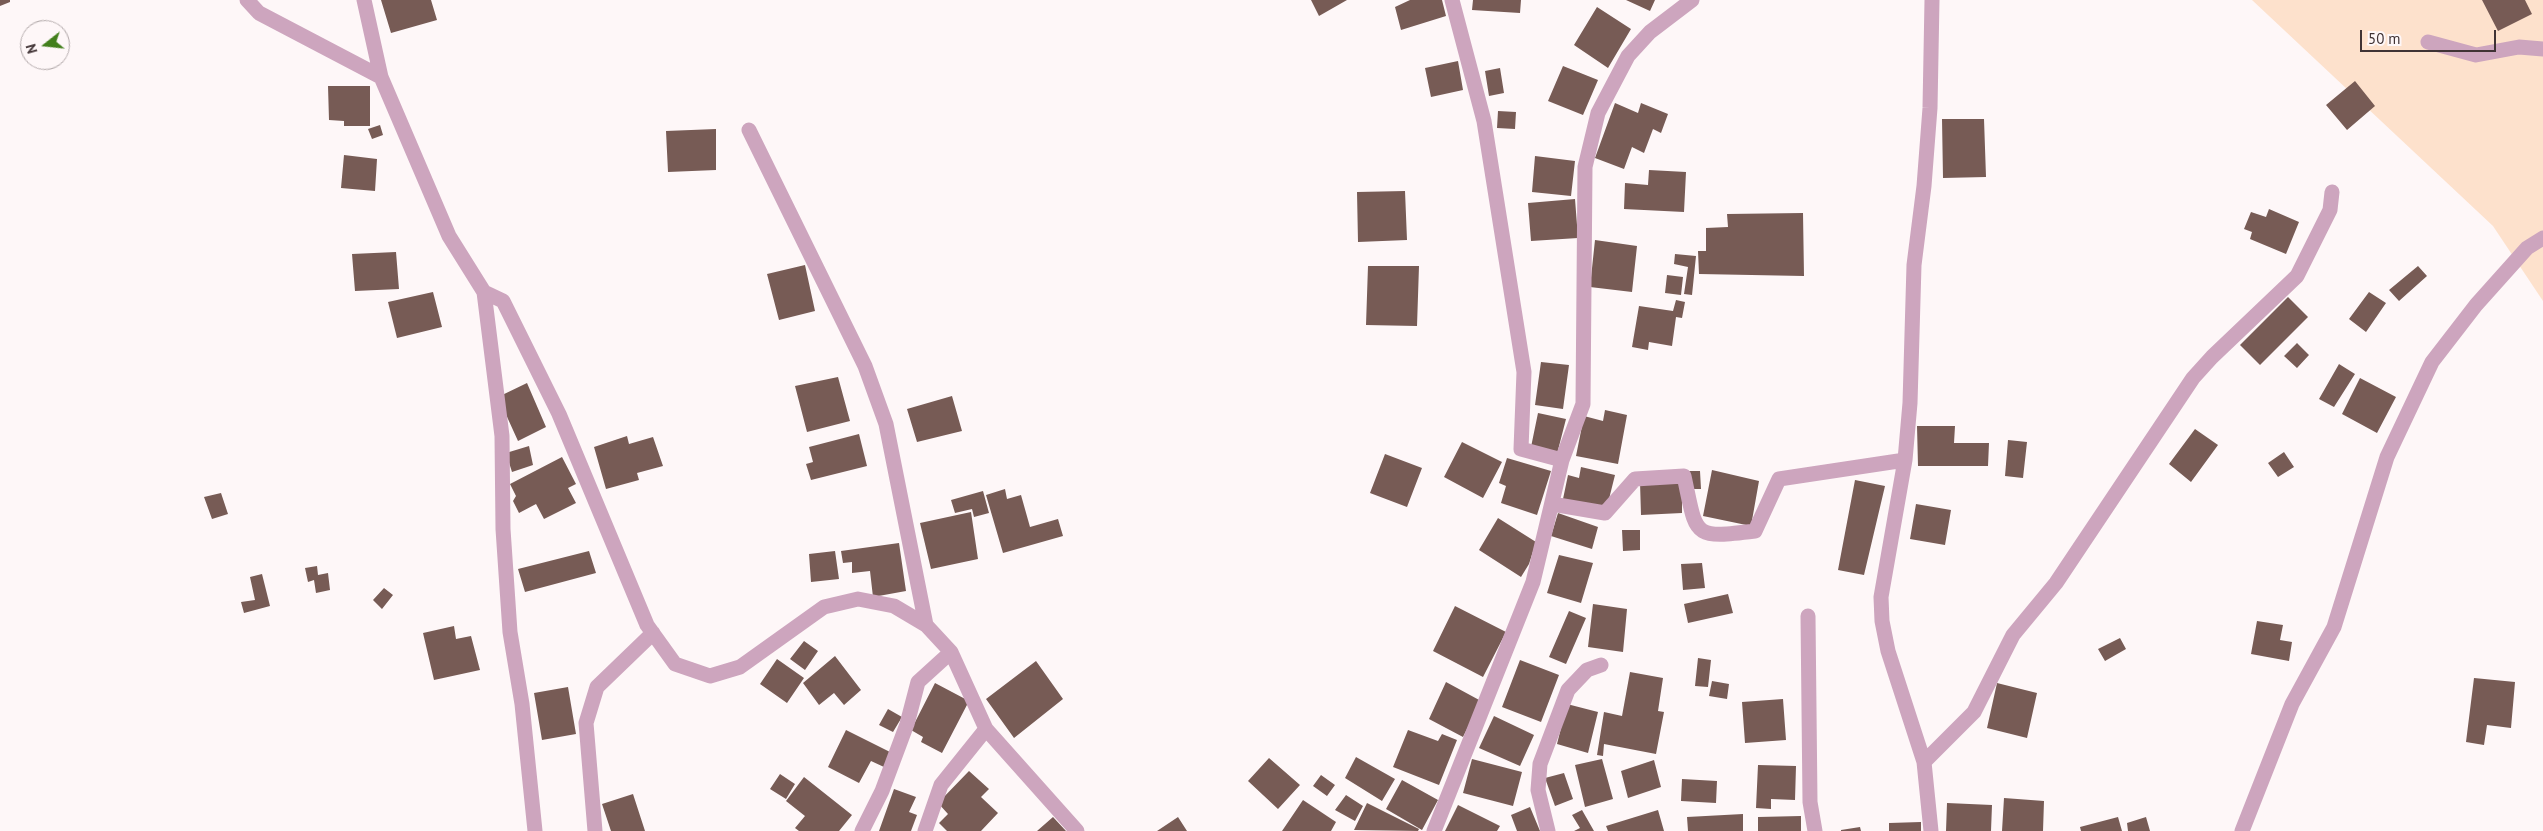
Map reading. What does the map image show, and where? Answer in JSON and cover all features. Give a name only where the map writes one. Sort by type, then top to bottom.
[{"type":"street","points":[[246,0],[259,13],[381,77]]},
{"type":"street","points":[[364,0],[381,77],[449,236],[484,292],[502,436],[504,529],[510,632],[522,704],[535,831]]},
{"type":"street","points":[[1452,0],[1484,121],[1524,372],[1521,449],[1562,460]]},
{"type":"street","points":[[1434,831],[1533,582],[1562,460],[1583,404],[1585,167],[1598,112],[1628,56],[1650,32],[1692,0]]},
{"type":"street","points":[[1931,831],[1924,762],[1888,651],[1882,621],[1881,597],[1904,460],[1910,403],[1914,265],[1924,186],[1930,108],[1932,0]]},
{"type":"street","points":[[2428,42],[2476,55],[2519,47],[2543,49]]},
{"type":"street","points":[[750,130],[861,358],[886,424],[926,625]]},
{"type":"street","points":[[1924,762],[1974,712],[2013,636],[2056,583],[2193,378],[2212,357],[2297,276],[2330,210],[2332,192]]},
{"type":"street","points":[[2242,831],[2292,704],[2334,627],[2387,457],[2432,362],[2476,305],[2527,248],[2543,238]]},
{"type":"street","points":[[484,292],[503,301],[559,414],[647,625],[675,664],[710,676],[740,666],[824,607],[858,599],[894,606],[926,625],[951,652],[986,729],[1077,831]]},
{"type":"street","points":[[1552,504],[1605,513],[1635,479],[1684,476],[1693,520],[1702,532],[1715,536],[1755,531],[1778,479],[1904,460]]},
{"type":"street","points":[[1808,616],[1810,802],[1815,831]]},
{"type":"street","points":[[595,831],[586,723],[597,687],[653,633]]},
{"type":"street","points":[[862,831],[892,766],[907,724],[918,682],[951,652]]},
{"type":"street","points":[[1548,831],[1538,790],[1540,764],[1568,690],[1586,670],[1602,665]]},
{"type":"street","points":[[925,831],[942,785],[986,729]]},
{"type":"shaded area","points":[[2252,0],[2543,0],[2543,301],[2493,226]]},
{"type":"building","points":[[0,0],[10,0],[10,2],[0,6]]},
{"type":"building","points":[[381,0],[431,0],[437,20],[391,33]]},
{"type":"building","points":[[1311,0],[1347,0],[1319,16]]},
{"type":"building","points":[[1410,0],[1442,0],[1446,16],[1401,30],[1395,7]]},
{"type":"building","points":[[1473,0],[1521,0],[1520,13],[1472,10]]},
{"type":"building","points":[[1626,0],[1655,0],[1650,11]]},
{"type":"building","points":[[2482,0],[2525,0],[2532,14],[2498,31]]},
{"type":"building","points":[[1597,7],[1631,29],[1608,68],[1574,45]]},
{"type":"building","points":[[1458,61],[1463,90],[1431,97],[1425,68]]},
{"type":"building","points":[[1563,66],[1598,80],[1583,115],[1548,101]]},
{"type":"building","points":[[1500,68],[1504,93],[1489,96],[1485,71]]},
{"type":"building","points":[[2355,81],[2375,106],[2347,130],[2326,105]]},
{"type":"building","points":[[328,86],[370,86],[370,126],[344,126],[344,121],[329,120]]},
{"type":"building","points":[[1615,103],[1638,113],[1641,103],[1668,114],[1661,133],[1653,129],[1644,153],[1632,147],[1624,169],[1595,158]]},
{"type":"building","points":[[1498,111],[1516,112],[1515,129],[1497,128]]},
{"type":"building","points":[[1942,119],[1984,119],[1986,177],[1943,178]]},
{"type":"building","points":[[380,125],[383,135],[372,139],[368,129]]},
{"type":"building","points":[[716,129],[716,170],[668,172],[666,131]]},
{"type":"building","points":[[344,155],[377,159],[375,191],[341,188]]},
{"type":"building","points":[[1535,156],[1575,161],[1571,196],[1532,192]]},
{"type":"building","points":[[1649,170],[1686,172],[1684,212],[1624,209],[1625,183],[1648,185]]},
{"type":"building","points":[[1405,191],[1407,240],[1358,242],[1357,192]]},
{"type":"building","points":[[1575,199],[1578,238],[1531,241],[1528,203]]},
{"type":"building","points":[[2269,209],[2299,222],[2286,254],[2250,239],[2252,232],[2244,229],[2251,212],[2266,217]]},
{"type":"building","points":[[1803,213],[1804,276],[1699,274],[1698,251],[1706,251],[1706,228],[1728,227],[1727,214]]},
{"type":"building","points":[[1595,240],[1637,246],[1632,292],[1590,287]]},
{"type":"building","points":[[396,252],[399,289],[355,291],[352,254]]},
{"type":"building","points":[[1675,254],[1696,256],[1692,295],[1684,294],[1688,267],[1674,264]]},
{"type":"building","points":[[805,265],[815,311],[779,320],[767,274]]},
{"type":"building","points":[[1368,266],[1419,266],[1417,326],[1366,325]]},
{"type":"building","points":[[2418,266],[2427,276],[2399,301],[2389,290]]},
{"type":"building","points":[[1667,275],[1683,277],[1681,295],[1665,293]]},
{"type":"building","points":[[433,292],[442,327],[397,338],[388,302]]},
{"type":"building","points":[[2369,292],[2386,303],[2366,332],[2349,319]]},
{"type":"building","points":[[2288,297],[2308,317],[2260,365],[2240,345]]},
{"type":"building","points":[[1676,300],[1685,302],[1682,318],[1676,317],[1672,346],[1649,342],[1648,350],[1632,347],[1639,306],[1673,311]]},
{"type":"building","points":[[2297,343],[2309,355],[2297,368],[2284,356]]},
{"type":"building","points":[[1541,362],[1569,365],[1563,409],[1535,405]]},
{"type":"building","points":[[2339,364],[2355,374],[2334,407],[2319,399]]},
{"type":"building","points":[[838,377],[850,421],[807,432],[795,386]]},
{"type":"building","points":[[2360,378],[2396,397],[2377,433],[2342,414]]},
{"type":"building","points":[[527,383],[546,427],[518,441],[498,397]]},
{"type":"building","points":[[952,396],[962,431],[917,442],[907,409]]},
{"type":"building","points":[[1605,410],[1627,415],[1618,464],[1576,456],[1584,416],[1603,421]]},
{"type":"building","points":[[1538,413],[1566,419],[1557,454],[1531,447]]},
{"type":"building","points":[[1917,426],[1955,426],[1954,443],[1989,443],[1988,466],[1918,466]]},
{"type":"building","points":[[2195,429],[2218,445],[2191,482],[2169,464]]},
{"type":"building","points":[[859,434],[867,466],[811,480],[806,464],[813,462],[809,447]]},
{"type":"building","points":[[627,436],[629,444],[653,437],[663,466],[637,473],[639,480],[606,489],[594,447]]},
{"type":"building","points":[[2008,440],[2027,442],[2023,478],[2005,476]]},
{"type":"building","points":[[1462,442],[1502,462],[1483,498],[1444,477]]},
{"type":"building","points":[[529,446],[533,465],[512,472],[506,453]]},
{"type":"building","points":[[2284,452],[2294,467],[2278,477],[2268,463]]},
{"type":"building","points":[[1385,454],[1422,468],[1407,507],[1370,493]]},
{"type":"building","points":[[562,457],[576,484],[568,488],[576,503],[544,519],[536,504],[519,513],[513,501],[516,496],[510,484]]},
{"type":"building","points":[[1507,458],[1551,471],[1537,515],[1501,503],[1506,486],[1499,483]]},
{"type":"building","points":[[1581,467],[1615,475],[1607,507],[1563,499],[1568,475],[1579,478]]},
{"type":"building","points":[[1712,470],[1759,481],[1751,526],[1703,516]]},
{"type":"building","points":[[1689,471],[1700,471],[1701,489],[1691,489]]},
{"type":"building","points":[[1855,480],[1885,486],[1864,575],[1838,570]]},
{"type":"building","points":[[1640,482],[1682,482],[1682,513],[1641,515]]},
{"type":"building","points":[[1005,489],[1007,499],[1021,495],[1030,527],[1058,519],[1063,536],[1003,553],[986,495]]},
{"type":"building","points":[[983,491],[989,513],[974,517],[972,509],[955,513],[951,500]]},
{"type":"building","points":[[221,493],[228,514],[212,519],[204,497]]},
{"type":"building","points":[[1916,504],[1951,510],[1945,545],[1910,539]]},
{"type":"building","points":[[971,512],[978,559],[931,569],[920,523]]},
{"type":"building","points":[[1558,513],[1598,527],[1592,549],[1551,536]]},
{"type":"building","points":[[1498,518],[1536,542],[1529,564],[1521,577],[1479,550]]},
{"type":"building","points":[[1622,530],[1640,530],[1640,550],[1623,551]]},
{"type":"building","points":[[899,543],[906,591],[873,597],[870,571],[852,573],[852,562],[843,563],[841,551]]},
{"type":"building","points":[[589,551],[596,573],[525,592],[518,569]]},
{"type":"building","points":[[835,551],[839,579],[811,582],[809,554]]},
{"type":"building","points":[[1559,555],[1593,563],[1581,603],[1547,593]]},
{"type":"building","points":[[1702,563],[1705,588],[1683,590],[1681,564]]},
{"type":"building","points":[[317,566],[318,575],[328,573],[330,590],[316,593],[314,580],[308,582],[305,568]]},
{"type":"building","points":[[262,574],[270,606],[244,613],[241,602],[255,600],[250,577]]},
{"type":"building","points":[[384,588],[393,595],[382,609],[373,600]]},
{"type":"building","points":[[1728,594],[1733,613],[1688,623],[1684,604]]},
{"type":"building","points":[[1593,604],[1627,609],[1623,652],[1588,647]]},
{"type":"building","points":[[1455,606],[1506,632],[1483,677],[1433,651]]},
{"type":"building","points":[[1569,611],[1586,618],[1566,664],[1549,657]]},
{"type":"building","points":[[2257,621],[2283,625],[2280,640],[2292,642],[2289,661],[2251,654]]},
{"type":"building","points":[[454,626],[456,639],[471,636],[480,670],[434,680],[423,633]]},
{"type":"building","points":[[2120,638],[2126,649],[2105,661],[2098,649]]},
{"type":"building","points":[[804,641],[818,651],[805,670],[790,659]]},
{"type":"building","points":[[835,656],[861,690],[844,705],[834,693],[819,705],[803,683]]},
{"type":"building","points":[[1698,658],[1711,660],[1708,687],[1695,686]]},
{"type":"building","points":[[777,659],[804,678],[787,703],[760,684]]},
{"type":"building","points":[[1520,660],[1559,675],[1541,722],[1502,707]]},
{"type":"building","points":[[1036,661],[1063,699],[1014,738],[986,699]]},
{"type":"building","points":[[1630,672],[1663,678],[1658,711],[1664,712],[1656,754],[1604,744],[1603,756],[1597,755],[1604,712],[1622,716]]},
{"type":"building","points":[[2474,678],[2515,682],[2511,728],[2487,725],[2484,745],[2466,742]]},
{"type":"building","points":[[1712,681],[1729,684],[1727,699],[1709,696]]},
{"type":"building","points":[[1446,682],[1481,701],[1463,737],[1429,719]]},
{"type":"building","points":[[935,683],[969,701],[942,753],[921,742],[923,737],[911,730]]},
{"type":"building","points":[[1997,683],[2037,693],[2027,738],[1987,728]]},
{"type":"building","points":[[568,687],[576,734],[542,740],[534,693]]},
{"type":"building","points":[[1783,699],[1786,740],[1745,743],[1742,702]]},
{"type":"building","points":[[1567,704],[1598,712],[1588,753],[1557,744]]},
{"type":"building","points":[[888,709],[902,717],[893,732],[879,725]]},
{"type":"building","points":[[1494,716],[1534,735],[1520,766],[1479,748]]},
{"type":"building","points":[[846,730],[890,752],[884,767],[871,761],[859,783],[828,767]]},
{"type":"building","points":[[1408,730],[1438,741],[1442,734],[1457,740],[1439,785],[1393,767]]},
{"type":"building","points":[[1356,757],[1395,779],[1382,801],[1345,778]]},
{"type":"building","points":[[1269,758],[1300,785],[1278,809],[1248,781]]},
{"type":"building","points":[[1472,759],[1522,772],[1513,806],[1463,793]]},
{"type":"building","points":[[1602,759],[1613,799],[1585,807],[1575,765]]},
{"type":"building","points":[[1654,760],[1661,787],[1628,798],[1621,771]]},
{"type":"building","points":[[1758,765],[1796,766],[1795,800],[1771,799],[1771,809],[1756,808]]},
{"type":"building","points":[[969,771],[989,789],[981,797],[998,813],[981,831],[947,831],[939,823],[948,814],[938,803]]},
{"type":"building","points":[[1564,773],[1573,799],[1555,806],[1545,778]]},
{"type":"building","points":[[780,774],[795,784],[786,799],[770,789]]},
{"type":"building","points":[[1321,775],[1335,785],[1327,796],[1313,786]]},
{"type":"building","points":[[804,777],[852,815],[839,831],[799,831],[795,828],[805,816],[786,801]]},
{"type":"building","points":[[1682,779],[1717,781],[1716,803],[1681,801]]},
{"type":"building","points":[[1402,780],[1438,800],[1422,830],[1386,809]]},
{"type":"building","points":[[894,789],[916,797],[909,812],[917,815],[911,831],[879,831]]},
{"type":"building","points":[[633,794],[645,831],[611,831],[602,804]]},
{"type":"building","points":[[1346,795],[1363,806],[1355,821],[1335,810]]},
{"type":"building","points":[[2004,798],[2044,801],[2043,831],[2002,831]]},
{"type":"building","points":[[1303,800],[1336,822],[1331,831],[1282,831]]},
{"type":"building","points":[[1367,803],[1419,829],[1418,831],[1354,830]]},
{"type":"building","points":[[1947,803],[1992,805],[1991,831],[1946,831]]},
{"type":"building","points":[[1458,805],[1500,826],[1497,831],[1445,831]]},
{"type":"building","points":[[1530,807],[1540,831],[1517,831],[1511,815]]},
{"type":"building","points":[[1582,810],[1594,831],[1574,831],[1580,828],[1572,815]]},
{"type":"building","points":[[1658,810],[1664,831],[1608,831],[1606,826]]},
{"type":"building","points":[[1743,814],[1743,831],[1688,831],[1687,817]]},
{"type":"building","points":[[1801,816],[1801,831],[1758,831],[1758,817]]},
{"type":"building","points":[[1053,817],[1066,831],[1037,831]]},
{"type":"building","points":[[1178,817],[1187,831],[1157,831]]},
{"type":"building","points":[[2118,817],[2122,831],[2081,831],[2080,827]]},
{"type":"building","points":[[2146,817],[2150,831],[2128,831],[2127,823]]},
{"type":"building","points":[[1921,822],[1921,831],[1889,831],[1889,823]]},
{"type":"building","points":[[1860,827],[1861,831],[1841,831],[1841,830]]}]
